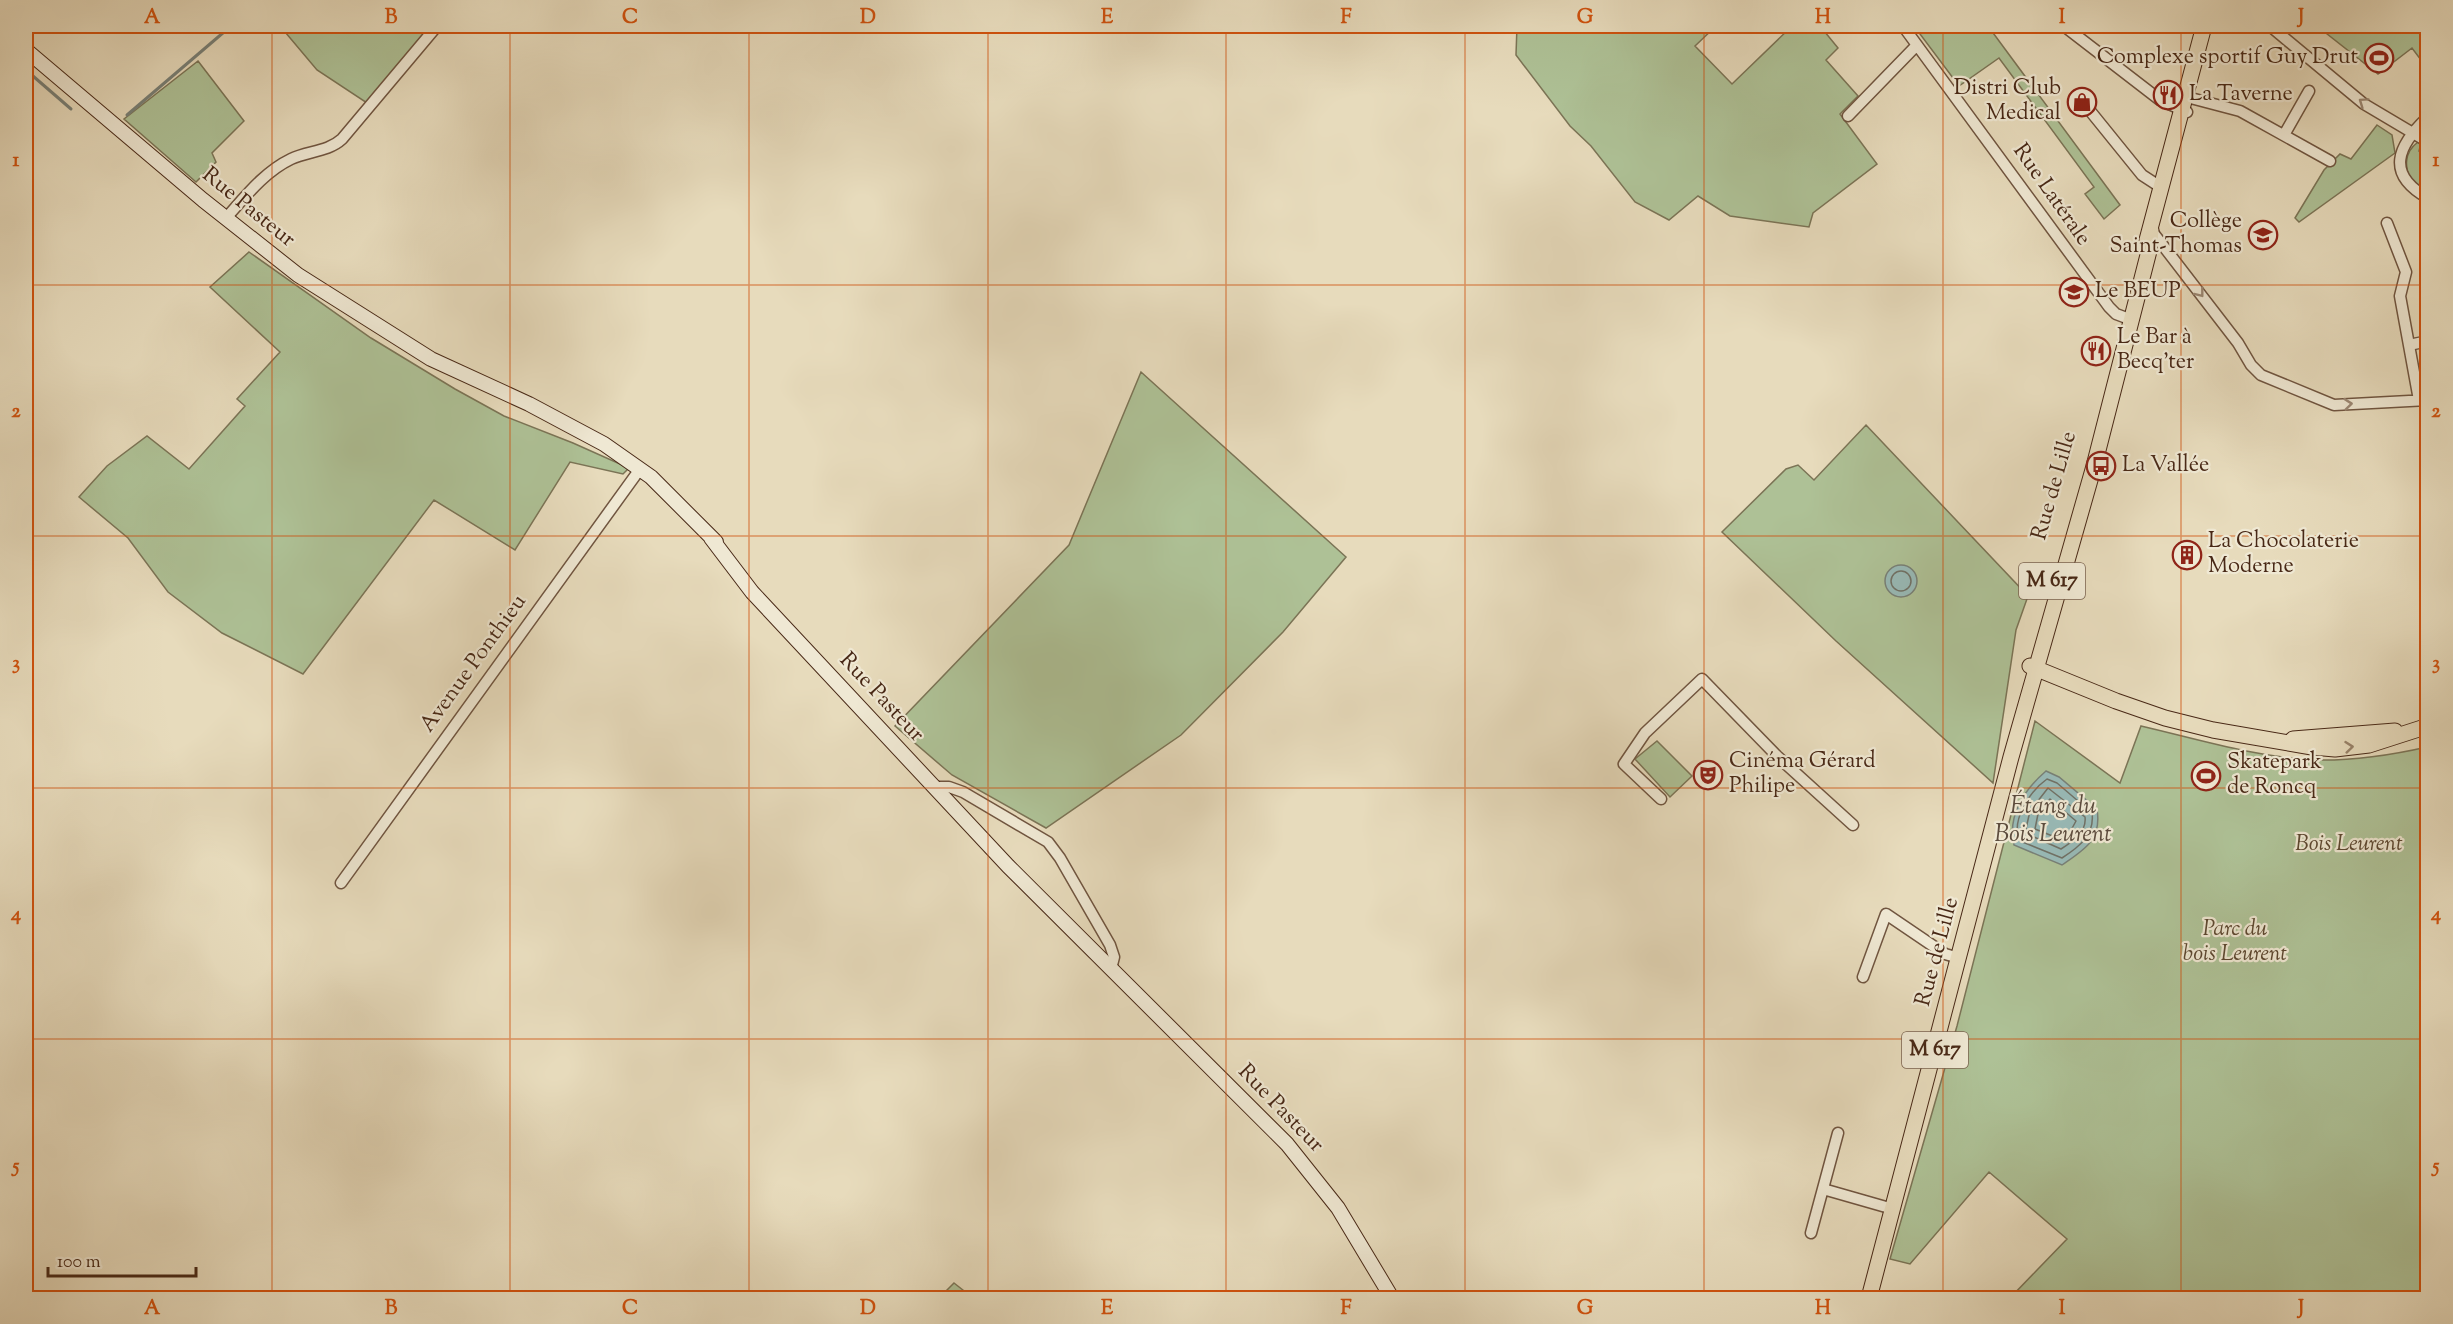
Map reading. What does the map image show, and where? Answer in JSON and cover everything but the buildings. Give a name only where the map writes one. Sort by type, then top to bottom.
[{"type":"main road","name":"Rue de Lille","points":[[1869,1299],[2033,667],[2128,318],[2150,251],[2151,230],[2205,26]]},
{"type":"main road","name":"Rue Pasteur","points":[[26,50],[226,218],[325,293],[411,348],[462,375],[488,393],[510,405],[558,420],[604,444],[640,469],[711,538],[732,555],[754,579],[796,636],[1008,866],[1257,1112],[1304,1163],[1338,1208],[1392,1299]]},
{"type":"main road","points":[[2033,667],[2146,712],[2250,737],[2295,739],[2425,727]]},
{"type":"street","points":[[226,218],[274,169],[294,157],[333,146],[342,139],[437,26]]},
{"type":"street","name":"Rue Latérale","points":[[1903,26],[2032,199],[2055,236],[2112,310],[2128,318]]},
{"type":"street","points":[[2064,26],[2160,100],[2240,111],[2330,161]]},
{"type":"street","points":[[2270,26],[2360,100],[2427,142]]},
{"type":"street","points":[[1848,116],[1917,45]]},
{"type":"street","points":[[2284,135],[2309,91]]},
{"type":"street","points":[[2091,112],[2142,175],[2162,188]]},
{"type":"street","points":[[2427,117],[2412,134],[2401,155],[2401,172],[2409,187],[2427,198]]},
{"type":"street","points":[[2151,230],[2238,343],[2251,365],[2261,375],[2334,405],[2423,400],[2409,345],[2400,292],[2406,272],[2386,223]]},
{"type":"street","points":[[2409,345],[2427,341]]},
{"type":"street","name":"Avenue Ponthieu","points":[[341,883],[640,469]]},
{"type":"street","points":[[1662,799],[1624,765],[1645,733],[1702,679],[1777,756],[1853,825]]},
{"type":"street","points":[[935,787],[949,787],[963,792],[1048,842],[1060,858],[1110,945],[1114,957],[1111,969]]},
{"type":"street","points":[[1863,978],[1886,914],[1945,954],[1959,958]]},
{"type":"street","points":[[1811,1233],[1838,1133]]},
{"type":"street","points":[[1823,1189],[1893,1209]]},
{"type":"green space","points":[[280,26],[433,26],[367,103],[317,70]]},
{"type":"green space","points":[[1517,26],[1716,26],[1695,46],[1732,84],[1792,26],[1820,26],[1838,48],[1826,60],[1858,96],[1840,114],[1877,164],[1813,213],[1809,227],[1730,216],[1698,196],[1669,220],[1635,202],[1591,146],[1570,126],[1516,55]]},
{"type":"green space","points":[[1914,26],[1988,26],[2120,205],[2104,219],[2085,194],[2094,187],[1999,58],[1959,86]]},
{"type":"green space","name":"Complexe sportif Guy Drut","points":[[2317,26],[2427,26],[2427,68],[2412,48],[2378,74]]},
{"type":"green space","points":[[198,61],[244,121],[212,153],[216,162],[196,182],[124,119]]},
{"type":"green space","points":[[2377,125],[2392,135],[2395,153],[2299,222],[2295,218],[2324,170],[2340,154],[2351,159]]},
{"type":"green space","points":[[2418,142],[2421,143],[2419,151],[2428,156],[2427,182],[2423,190],[2411,183],[2407,172],[2408,156]]},
{"type":"green space","points":[[249,252],[371,338],[455,389],[504,416],[629,468],[623,474],[570,462],[515,550],[434,500],[303,674],[222,633],[168,592],[128,538],[79,497],[107,466],[147,436],[189,469],[245,406],[237,399],[280,352],[210,287]]},
{"type":"green space","points":[[1141,372],[1346,557],[1283,632],[1181,735],[1046,828],[952,775],[895,726],[1069,545]]},
{"type":"green space","points":[[1866,425],[2028,596],[2016,630],[1993,783],[1836,641],[1722,532],[1786,469],[1798,465],[1814,480]]},
{"type":"green space","name":"Parc du bois Leurent","points":[[2035,721],[2120,783],[2141,726],[2248,751],[2313,760],[2371,757],[2427,747],[2427,1298],[2010,1298],[2067,1239],[1989,1172],[1910,1264],[1890,1259],[1957,1026]]},
{"type":"green space","points":[[1657,741],[1692,776],[1670,797],[1635,759]]},
{"type":"green space","points":[[954,1283],[973,1298],[939,1298]]},
{"type":"water","points":[[1901,565],[1912,570],[1917,581],[1912,592],[1901,597],[1890,592],[1885,581],[1890,570]]},
{"type":"water","name":"Étang du Bois Leurent","points":[[2046,771],[2059,777],[2097,809],[2097,829],[2090,843],[2062,865],[2014,845],[2012,834],[2019,804],[2031,786]]},
{"type":"waterway","points":[[127,115],[231,26]]},
{"type":"waterway","points":[[26,70],[71,109]]},
{"type":"place","name":"Complexe sportif Guy Drut","points":[[2379,58]]},
{"type":"place","name":"La Taverne","points":[[2168,95]]},
{"type":"place","name":"Distri Club Medical","points":[[2082,102]]},
{"type":"place","name":"Collège Saint-Thomas","points":[[2263,235]]},
{"type":"place","name":"Le BEUP","points":[[2074,292]]},
{"type":"place","name":"Le Bar à Becq'ter","points":[[2096,351]]},
{"type":"place","name":"La Vallée","points":[[2101,466]]},
{"type":"place","name":"La Chocolaterie Moderne","points":[[2187,555]]},
{"type":"place","name":"Cinéma Gérard Philipe","points":[[1708,775]]},
{"type":"place","name":"Skatepark de Roncq","points":[[2206,776]]},
{"type":"park label","name":"Bois Leurent","points":[[2349,845]]}]
